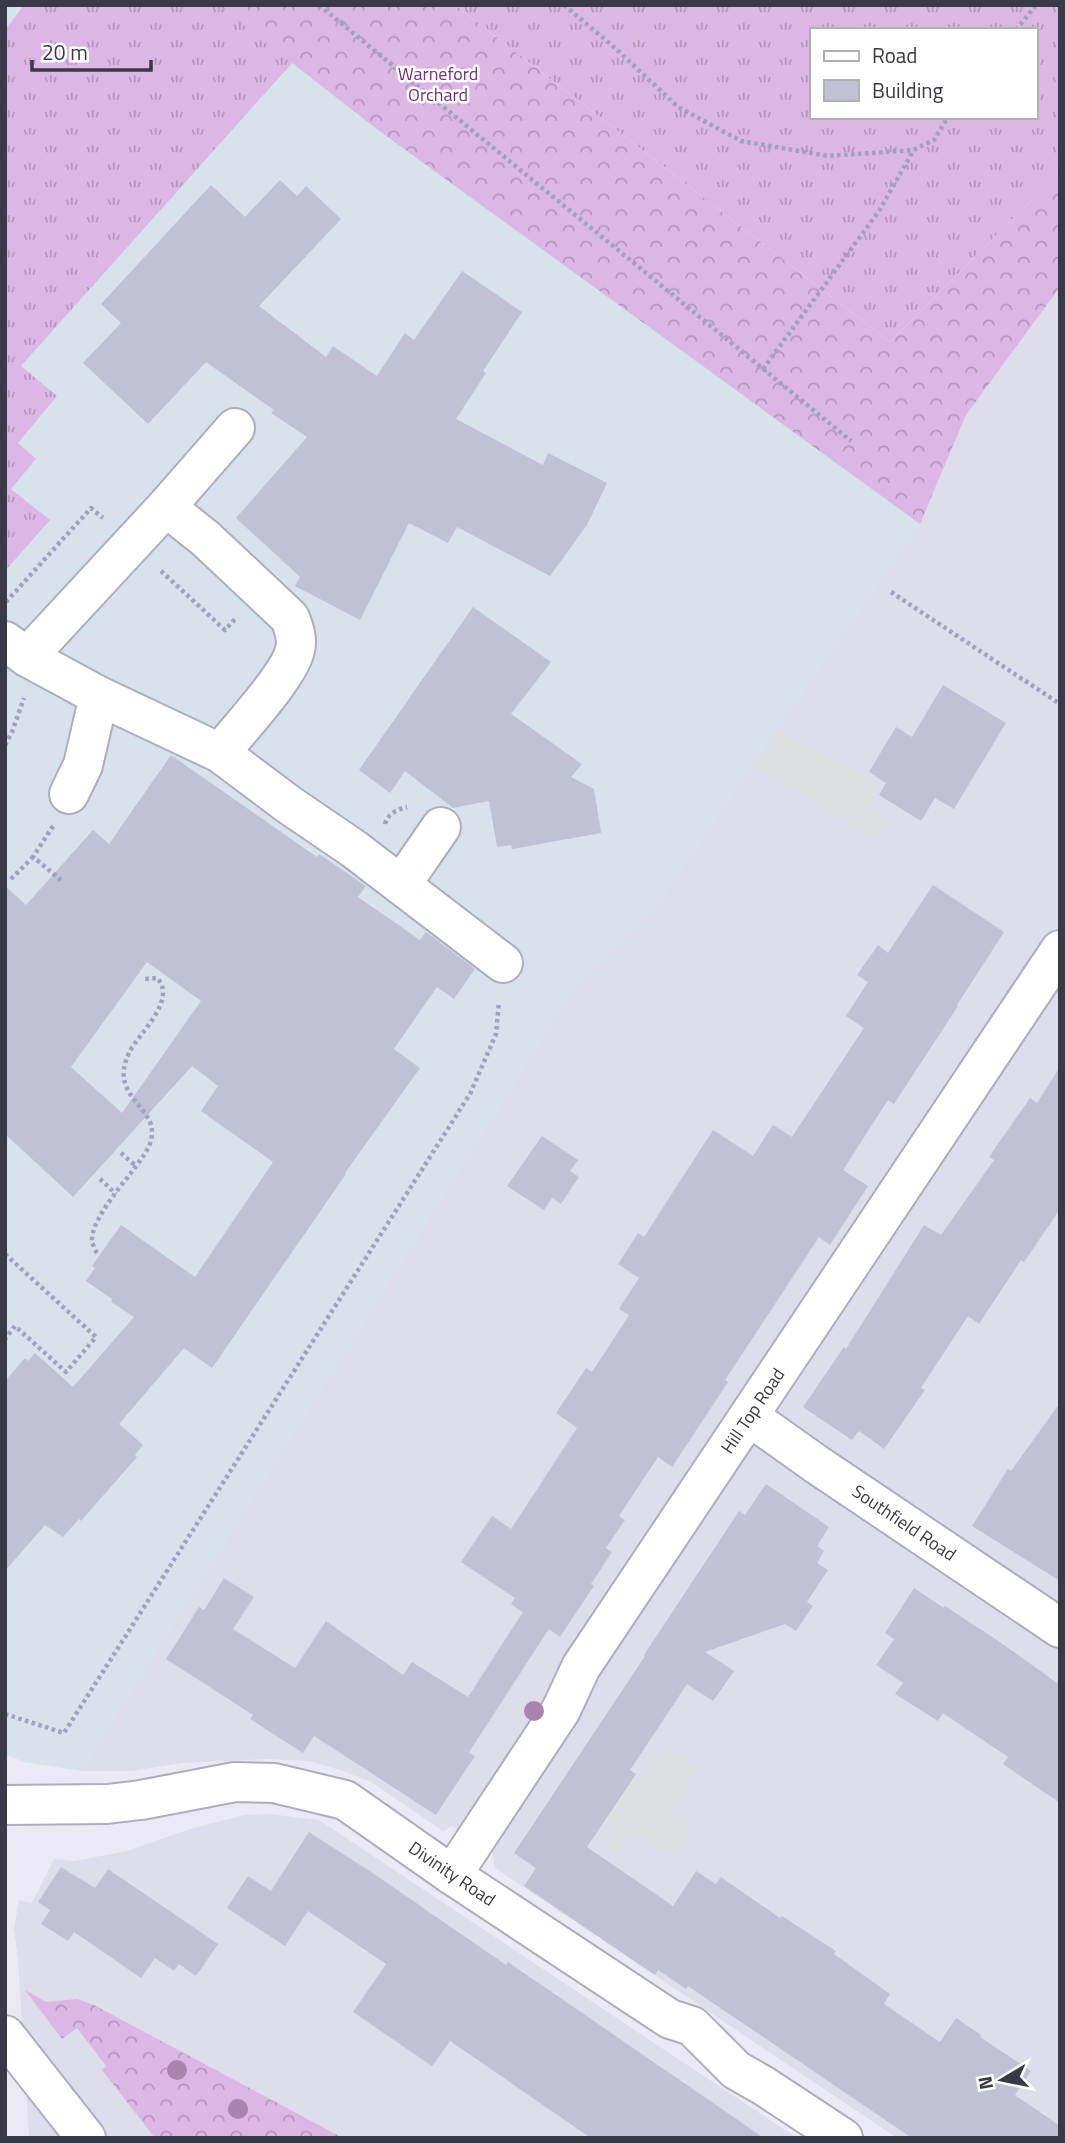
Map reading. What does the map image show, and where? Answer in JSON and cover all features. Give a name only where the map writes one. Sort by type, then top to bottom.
[{"type":"street","points":[[235,428],[166,507],[23,653],[99,696],[220,753],[354,849],[503,963]]},
{"type":"street","points":[[166,507],[205,539],[290,618],[296,633],[296,648],[290,666],[220,753]]},
{"type":"street","points":[[69,794],[83,765],[99,696]]},
{"type":"street","points":[[401,885],[441,827]]},
{"type":"street","name":"Hill Top Road","points":[[452,1875],[561,1710],[582,1667],[1060,950]]},
{"type":"street","name":"Southfield Road","points":[[750,1417],[1060,1628]]},
{"type":"street","name":"Divinity Road","points":[[5,1805],[107,1804],[235,1782],[274,1783],[345,1800],[452,1875],[670,2019],[692,2026],[736,2070],[764,2085],[843,2138]]},
{"type":"street","points":[[5,2035],[86,2138]]},
{"type":"path","points":[[319,5],[851,441]]},
{"type":"path","points":[[564,5],[678,107],[741,141],[828,156],[913,150],[934,140],[947,119]]},
{"type":"path","points":[[1018,28],[1036,5]]},
{"type":"path","points":[[764,369],[879,211],[913,150]]},
{"type":"path","points":[[5,603],[91,508],[108,523]]},
{"type":"path","points":[[155,565],[225,630],[240,613]]},
{"type":"path","points":[[891,592],[1060,705]]},
{"type":"path","points":[[5,745],[12,732],[23,653]]},
{"type":"path","points":[[11,879],[33,857],[63,810],[69,794]]},
{"type":"path","points":[[33,857],[61,880]]},
{"type":"path","points":[[5,1714],[64,1732],[470,1094],[496,1034],[503,963]]},
{"type":"path","points":[[97,1253],[92,1243],[94,1228],[148,1147],[152,1136],[147,1115],[129,1093],[122,1070],[133,1044],[158,1013],[161,983],[157,978],[145,979]]},
{"type":"path","points":[[121,1153],[136,1166]]},
{"type":"path","points":[[100,1179],[116,1194]]},
{"type":"path","points":[[5,1254],[96,1337],[66,1372],[15,1326],[5,1339]]},
{"type":"shaded area","points":[[5,5],[421,5],[966,415],[920,524],[653,911],[569,996],[81,1771],[24,1762],[5,1754]]},
{"type":"shaded area","points":[[1060,287],[1060,2138],[897,2138],[495,1868],[493,1854],[452,1826],[443,1831],[371,1782],[309,1761],[268,1759],[182,1763],[132,1771],[81,1771],[569,996],[653,911],[920,524],[966,415]]},
{"type":"shaded area","points":[[778,730],[877,780],[870,806],[888,824],[875,840],[755,766]]},
{"type":"shaded area","points":[[665,1746],[698,1769],[673,1809],[695,1825],[673,1859],[637,1833],[628,1837],[616,1853],[605,1845],[614,1830],[605,1820],[636,1774],[645,1775]]},
{"type":"shaded area","points":[[269,1814],[319,1820],[797,2138],[29,2138],[14,1929],[19,1900],[32,1903],[54,1859],[74,1861],[127,1851],[190,1829],[244,1815]]},
{"type":"green space","points":[[24,5],[218,5],[293,62],[21,366],[57,396],[18,443],[36,459],[11,489],[50,520],[5,571],[5,30]]},
{"type":"green space","name":"Warneford Orchard","points":[[218,5],[455,5],[890,342],[1060,171],[1060,287],[966,415],[920,524],[378,130]]},
{"type":"green space","points":[[455,5],[1060,5],[1060,171],[890,342]]},
{"type":"green space","points":[[25,1990],[46,2002],[77,1999],[94,2005],[343,2138],[155,2138],[102,2070],[106,2066],[77,2028],[62,2039]]},
{"type":"building","points":[[280,180],[297,196],[306,186],[341,219],[259,306],[326,357],[333,346],[377,376],[405,333],[414,340],[462,271],[522,312],[483,371],[486,373],[456,419],[543,465],[548,453],[607,483],[587,525],[550,576],[457,527],[448,543],[409,523],[360,620],[295,586],[300,577],[236,518],[307,437],[271,413],[274,410],[206,362],[148,424],[83,363],[121,323],[101,304],[211,185],[245,217]]},
{"type":"building","points":[[473,607],[551,662],[511,714],[582,764],[571,777],[594,789],[601,833],[512,849],[511,845],[497,847],[489,801],[453,808],[405,771],[390,793],[359,770]]},
{"type":"building","points":[[943,685],[1006,723],[954,809],[935,798],[921,821],[879,795],[886,783],[869,772],[896,727],[912,737]]},
{"type":"building","points":[[171,755],[317,857],[319,854],[366,886],[358,897],[420,940],[426,932],[475,969],[454,999],[437,987],[394,1049],[420,1068],[212,1368],[184,1348],[119,1424],[143,1445],[135,1455],[137,1457],[81,1521],[79,1519],[63,1537],[45,1525],[5,1571],[5,1381],[25,1358],[28,1361],[35,1353],[73,1387],[134,1317],[86,1281],[95,1268],[92,1266],[121,1225],[195,1277],[273,1162],[201,1111],[218,1086],[192,1066],[73,1197],[5,1134],[5,886],[26,905],[93,830],[109,844]],"holes":[[[147,962],[201,1001],[122,1113],[71,1067]]]},
{"type":"building","points":[[933,885],[1004,932],[894,1104],[888,1100],[843,1170],[868,1186],[830,1245],[819,1237],[725,1380],[728,1382],[672,1467],[658,1457],[619,1516],[625,1520],[606,1548],[612,1552],[591,1584],[594,1586],[560,1637],[549,1629],[469,1752],[475,1756],[436,1815],[314,1736],[303,1753],[250,1719],[253,1715],[166,1659],[199,1607],[204,1610],[224,1578],[254,1597],[233,1629],[295,1668],[326,1621],[403,1675],[412,1662],[468,1697],[523,1612],[511,1604],[515,1598],[461,1562],[492,1516],[511,1529],[577,1428],[556,1413],[586,1368],[592,1372],[629,1315],[619,1309],[639,1278],[618,1264],[638,1233],[644,1237],[713,1130],[753,1156],[773,1125],[792,1137],[864,1028],[846,1016],[868,982],[857,975],[878,945],[888,953]]},
{"type":"building","points":[[1060,1067],[1060,1209],[1024,1262],[1021,1260],[979,1324],[968,1316],[921,1388],[925,1390],[884,1449],[859,1431],[852,1440],[803,1407],[844,1347],[846,1349],[924,1225],[941,1235],[994,1160],[989,1157],[1030,1098],[1037,1103]]},
{"type":"building","points":[[542,1136],[578,1160],[570,1171],[579,1177],[561,1204],[552,1198],[544,1210],[507,1186]]},
{"type":"building","points":[[1060,1403],[1060,1581],[972,1526],[1008,1469],[1011,1471]]},
{"type":"building","points":[[766,1484],[829,1527],[817,1546],[824,1551],[817,1563],[828,1570],[807,1602],[813,1606],[796,1631],[785,1624],[705,1652],[734,1671],[713,1701],[687,1684],[630,1770],[636,1774],[587,1847],[673,1906],[696,1871],[716,1884],[721,1877],[780,1918],[782,1916],[836,1951],[834,1954],[890,1994],[884,2004],[940,2042],[956,2018],[1031,2071],[1015,2095],[1060,2126],[1060,2138],[912,2138],[688,1986],[686,1989],[658,1970],[655,1975],[524,1886],[536,1868],[514,1853],[739,1511],[745,1515]]},
{"type":"building","points":[[914,1588],[997,1640],[1060,1685],[1060,1803],[1003,1764],[1008,1757],[943,1713],[938,1721],[895,1694],[903,1683],[876,1665],[894,1639],[885,1633]]},
{"type":"building","points":[[309,1832],[506,1965],[508,1962],[764,2138],[591,2138],[450,2041],[432,2066],[353,2012],[386,1964],[308,1911],[285,1946],[227,1908],[248,1876],[271,1891]]},
{"type":"building","points":[[61,1867],[95,1888],[108,1869],[218,1944],[196,1976],[179,1964],[174,1971],[155,1958],[141,1978],[74,1932],[68,1941],[41,1924],[50,1910],[38,1902]]}]
